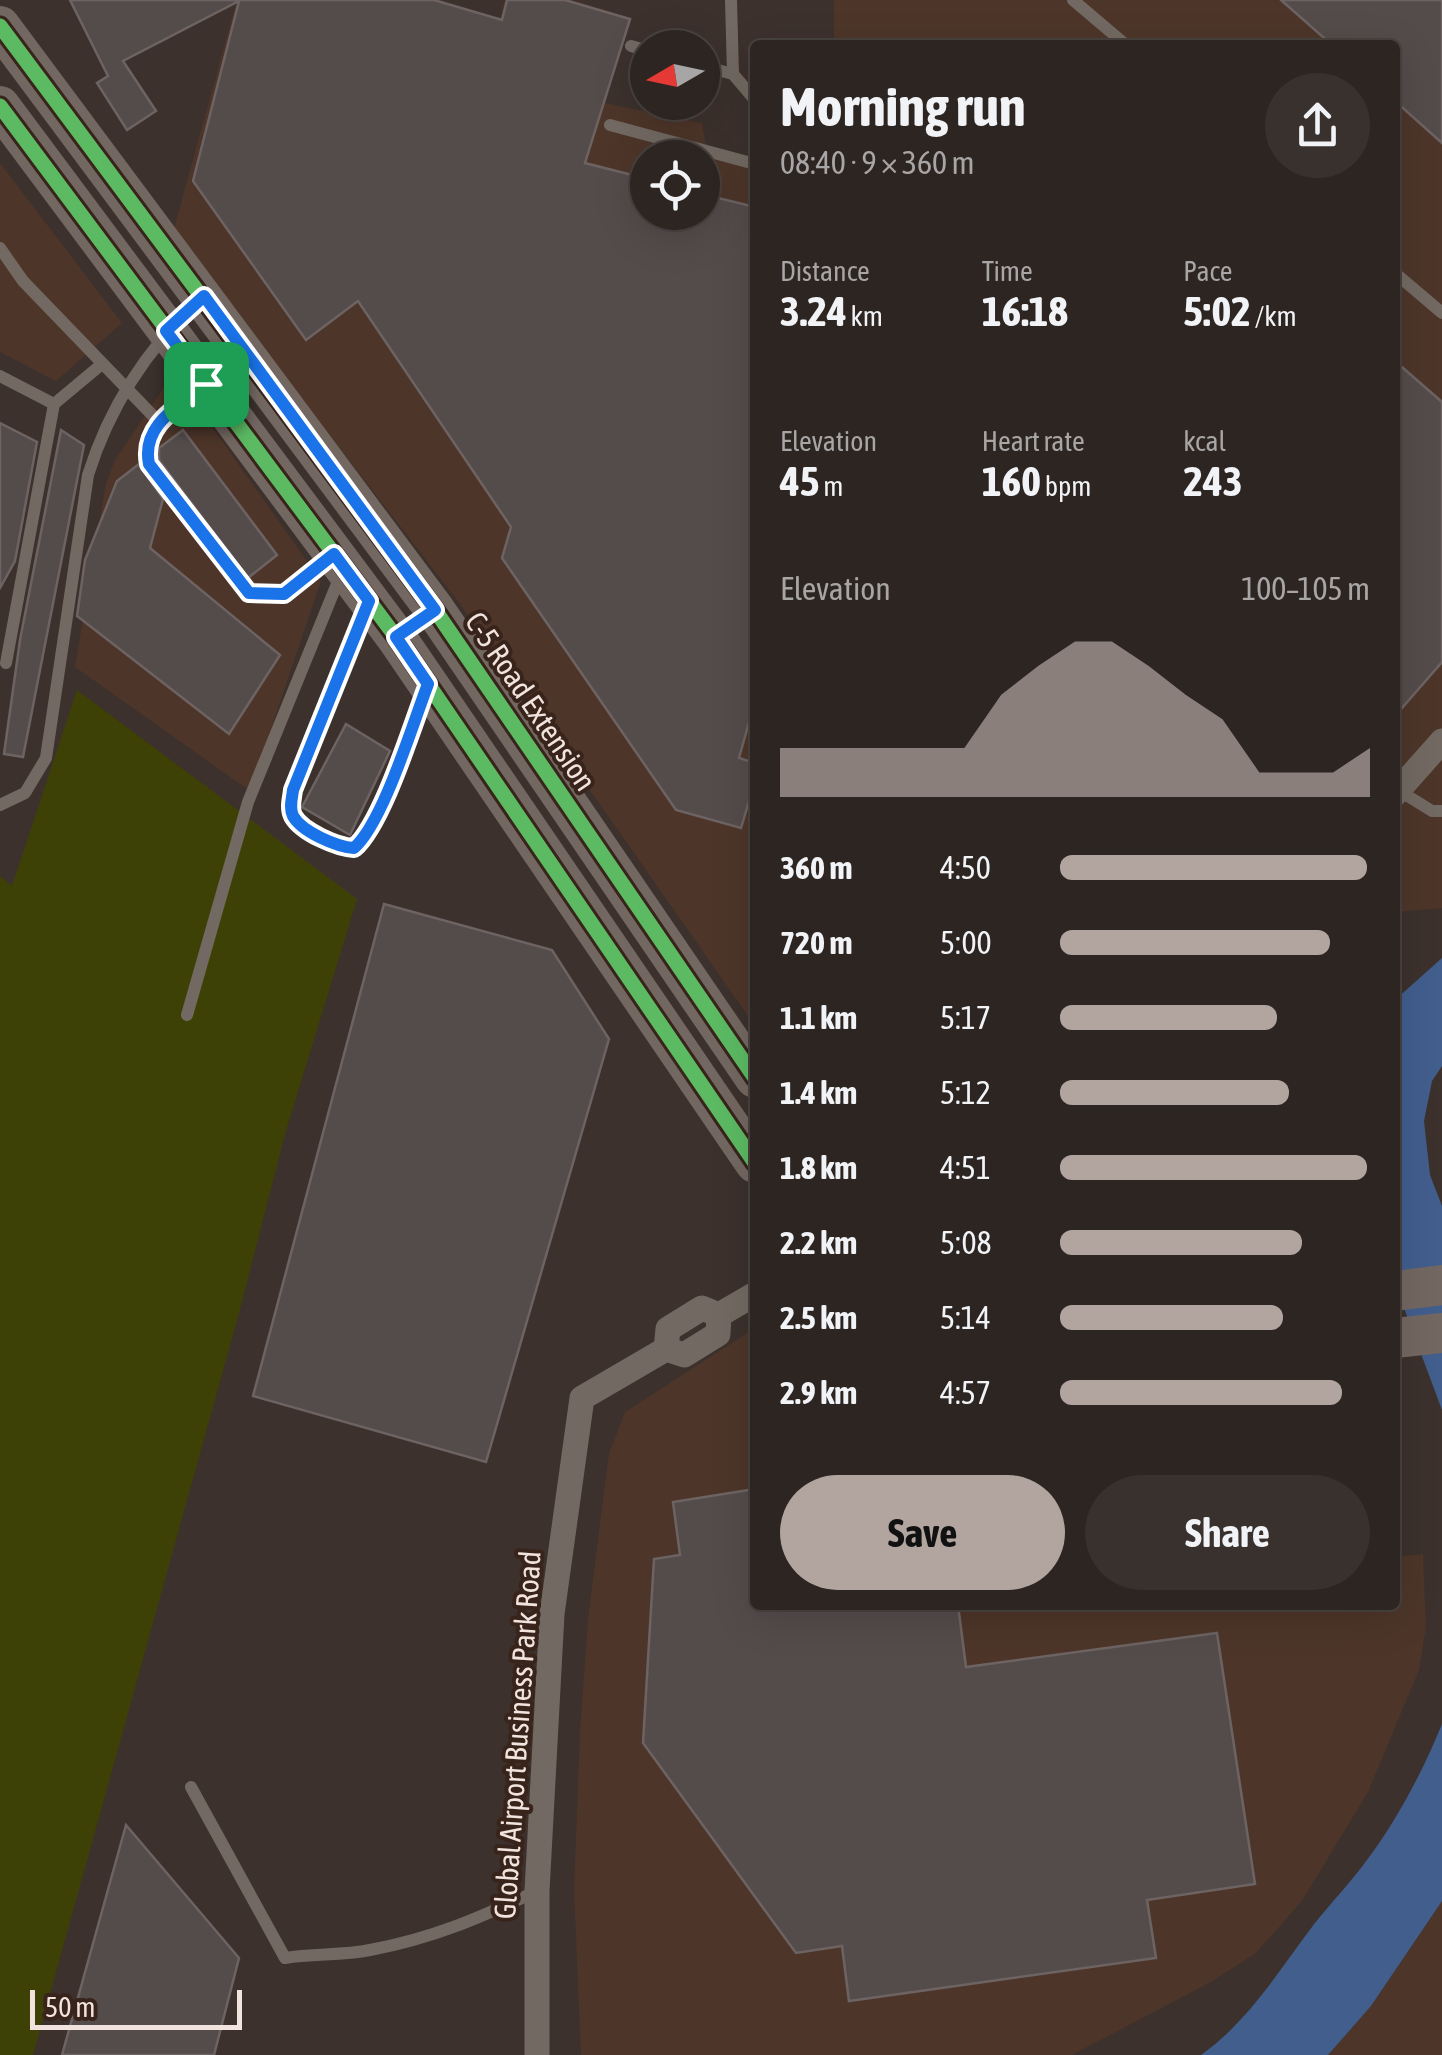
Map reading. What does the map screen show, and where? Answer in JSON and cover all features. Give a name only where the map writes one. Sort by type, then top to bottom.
[{"type":"main road","name":"C-5 Road Extension","points":[[0,26],[435,610],[750,1071]]},
{"type":"main road","points":[[0,106],[396,637],[742,1162]]},
{"type":"main road","points":[[396,637],[435,610]]},
{"type":"main road","points":[[1400,1290],[1442,1286]]},
{"type":"main road","points":[[1400,1337],[1442,1333]]},
{"type":"street","points":[[1400,789],[1442,741]]},
{"type":"street","name":"Global Airport Business Park Road","points":[[537,2055],[537,1891],[552,1614],[582,1398],[666,1349],[668,1329],[702,1308],[719,1315],[750,1297]]},
{"type":"lane","points":[[731,0],[733,74]]},
{"type":"lane","points":[[1073,0],[1120,40]]},
{"type":"lane","points":[[720,71],[733,74],[750,94]]},
{"type":"lane","points":[[610,125],[750,163]]},
{"type":"lane","points":[[0,248],[23,281],[159,422]]},
{"type":"lane","points":[[1400,277],[1442,312]]},
{"type":"lane","points":[[0,804],[25,792],[46,758],[88,475],[98,442],[126,388],[166,331],[204,296]]},
{"type":"lane","points":[[6,663],[54,404],[102,364]]},
{"type":"lane","points":[[0,376],[54,404]]},
{"type":"lane","points":[[206,384],[159,422],[148,440],[149,464],[249,593],[284,594],[339,560]]},
{"type":"lane","points":[[187,1015],[248,802],[339,560]]},
{"type":"lane","points":[[369,601],[293,790],[290,809],[296,820],[340,847],[354,848],[365,838],[428,684]]},
{"type":"lane","points":[[1400,794],[1432,811],[1442,811]]},
{"type":"lane","points":[[191,1787],[286,1958],[352,1954],[450,1931],[537,1891]]},
{"type":"shaded area","points":[[237,0],[437,0],[500,18],[505,0],[572,0],[632,18],[604,103],[630,108],[630,120],[702,123],[705,140],[630,140],[630,230],[720,230],[720,151],[750,159],[750,1019],[457,600],[173,232]]},
{"type":"shaded area","points":[[834,0],[1442,0],[1442,908],[1400,912],[1400,40],[834,40]]},
{"type":"shaded area","points":[[0,163],[122,323],[56,381],[0,352]]},
{"type":"shaded area","points":[[174,373],[321,581],[250,791],[75,667],[106,483],[115,460]]},
{"type":"shaded area","points":[[77,690],[357,899],[285,1134],[33,2055],[0,2055],[0,876],[12,886]]},
{"type":"shaded area","points":[[750,1331],[750,1610],[1400,1610],[1400,1556],[1423,1554],[1426,1627],[1419,1670],[1368,1792],[1302,1901],[1256,1953],[1211,1982],[1072,2055],[581,2055],[574,1890],[580,1731],[588,1619],[609,1453],[625,1412]]},
{"type":"shaded area","points":[[1442,1901],[1442,2055],[1328,2055],[1371,2006]]},
{"type":"water","points":[[1442,958],[1442,1066],[1432,1081],[1424,1121],[1430,1175],[1442,1206],[1442,1410],[1400,1297],[1400,996]]},
{"type":"water","points":[[1442,1724],[1442,1901],[1371,2006],[1328,2055],[1201,2055],[1249,2010],[1376,1848],[1408,1797]]},
{"type":"building","points":[[70,0],[434,0],[502,20],[507,0],[565,0],[630,19],[585,163],[630,174],[630,230],[720,230],[720,198],[750,206],[750,719],[739,758],[750,761],[750,798],[741,828],[676,810],[502,558],[511,527],[358,301],[306,340],[193,181],[239,1],[123,61],[156,111],[127,130],[97,83],[108,76]]},
{"type":"building","points":[[1281,0],[1442,0],[1442,143],[1400,105],[1400,40],[1326,40]]},
{"type":"building","points":[[1400,365],[1442,402],[1442,662],[1400,710]]},
{"type":"building","points":[[0,423],[37,442],[15,561],[0,588]]},
{"type":"building","points":[[61,430],[84,445],[23,757],[4,754],[20,640]]},
{"type":"building","points":[[183,430],[277,555],[248,578],[159,460],[159,448]]},
{"type":"building","points":[[139,464],[163,499],[150,548],[280,655],[229,734],[77,616],[85,560],[117,481]]},
{"type":"building","points":[[346,724],[390,751],[350,835],[302,807]]},
{"type":"building","points":[[384,904],[552,950],[609,1039],[486,1462],[253,1396]]},
{"type":"building","points":[[750,1490],[750,1610],[959,1610],[966,1667],[1217,1633],[1255,1884],[1147,1900],[1156,1958],[849,2001],[842,1946],[796,1953],[643,1743],[654,1559],[680,1555],[673,1502]]},
{"type":"building","points":[[126,1825],[239,1958],[214,2055],[62,2055]]},
{"type":"cycle path","points":[[0,26],[435,610],[750,1071]]},
{"type":"cycle path","points":[[0,106],[396,637],[750,1156]]},
{"type":"route","points":[[204,296],[435,610],[396,637],[428,684],[376,817],[365,838],[354,848],[340,847],[296,820],[290,809],[293,790],[369,601],[334,554],[284,594],[249,593],[149,464],[148,440],[159,422],[206,384],[166,331],[204,296]]}]
